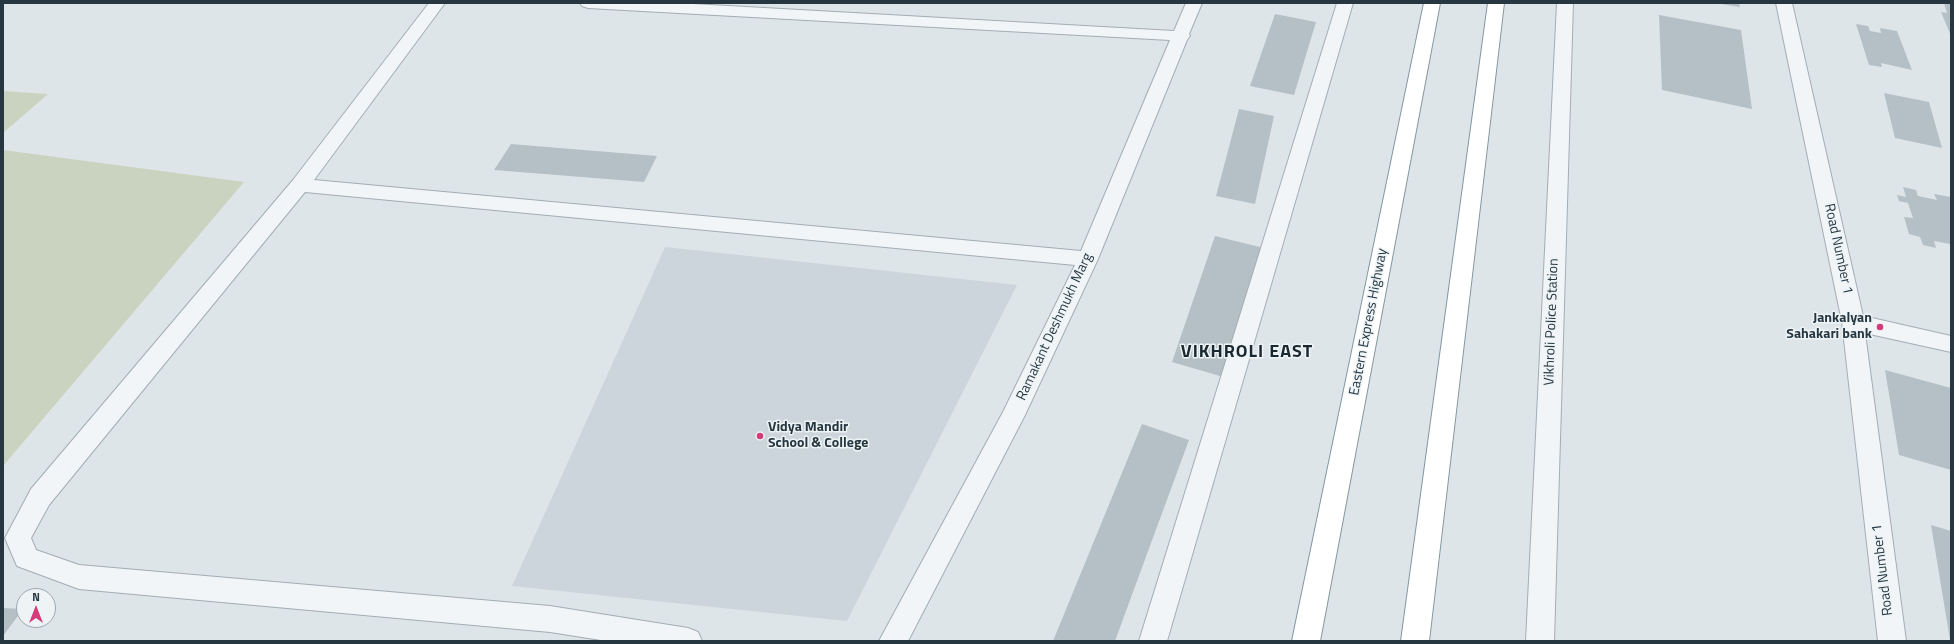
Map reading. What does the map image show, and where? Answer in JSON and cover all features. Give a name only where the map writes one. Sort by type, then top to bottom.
[{"type":"highway","name":"Eastern Express Highway","points":[[1306,641],[1432,3]]},
{"type":"highway","points":[[1415,641],[1496,3]]},
{"type":"street","points":[[437,3],[300,185],[40,497],[18,538],[26,558],[79,577],[550,619],[688,641]]},
{"type":"street","points":[[588,3],[1182,36]]},
{"type":"street","name":"Ramakant Deshmukh Marg","points":[[893,641],[1013,415],[1088,258],[1182,36],[1194,3]]},
{"type":"street","points":[[1153,641],[1345,3]]},
{"type":"street","name":"Vikhroli Police Station","points":[[1540,641],[1565,3]]},
{"type":"street","name":"Road Number 1","points":[[1784,3],[1853,322],[1892,641]]},
{"type":"street","points":[[300,185],[1088,258]]},
{"type":"street","points":[[1853,322],[1951,344]]},
{"type":"shaded area","name":"Vidya Mandir School & College","points":[[665,247],[1017,285],[847,621],[512,586]]},
{"type":"green space","points":[[3,91],[48,94],[3,133]]},
{"type":"green space","points":[[3,150],[244,182],[3,466]]},
{"type":"building","points":[[1739,3],[1740,7],[1721,4]]},
{"type":"building","points":[[1944,3],[1951,3],[1951,36],[1941,12],[1947,13]]},
{"type":"building","points":[[1275,14],[1316,22],[1294,95],[1250,86]]},
{"type":"building","points":[[1659,15],[1741,30],[1752,109],[1662,90]]},
{"type":"building","points":[[1856,24],[1868,26],[1870,31],[1881,33],[1880,28],[1897,31],[1912,70],[1881,63],[1882,67],[1869,65]]},
{"type":"building","points":[[1884,93],[1929,102],[1942,148],[1895,138]]},
{"type":"building","points":[[1239,109],[1274,116],[1255,204],[1216,196]]},
{"type":"building","points":[[511,144],[657,156],[644,182],[494,170]]},
{"type":"building","points":[[1903,187],[1916,190],[1918,196],[1937,200],[1934,194],[1951,197],[1951,247],[1950,244],[1934,241],[1936,248],[1923,245],[1920,237],[1909,234],[1904,217],[1913,218],[1908,203],[1899,201],[1897,195],[1906,197]]},
{"type":"building","points":[[1215,236],[1268,249],[1230,379],[1172,362]]},
{"type":"building","points":[[1885,370],[1951,388],[1951,470],[1899,455]]},
{"type":"building","points":[[1142,424],[1189,440],[1115,641],[1053,641]]},
{"type":"building","points":[[1931,525],[1951,531],[1951,640],[1950,640]]},
{"type":"building","points":[[3,608],[16,609],[16,618],[3,636]]},
{"type":"place","name":"Jankalyan Sahakari bank","points":[[1880,327]]},
{"type":"place","name":"Vidya Mandir School & College","points":[[760,436]]},
{"type":"district","name":"VIKHROLI EAST","points":[[1247,353]]}]
